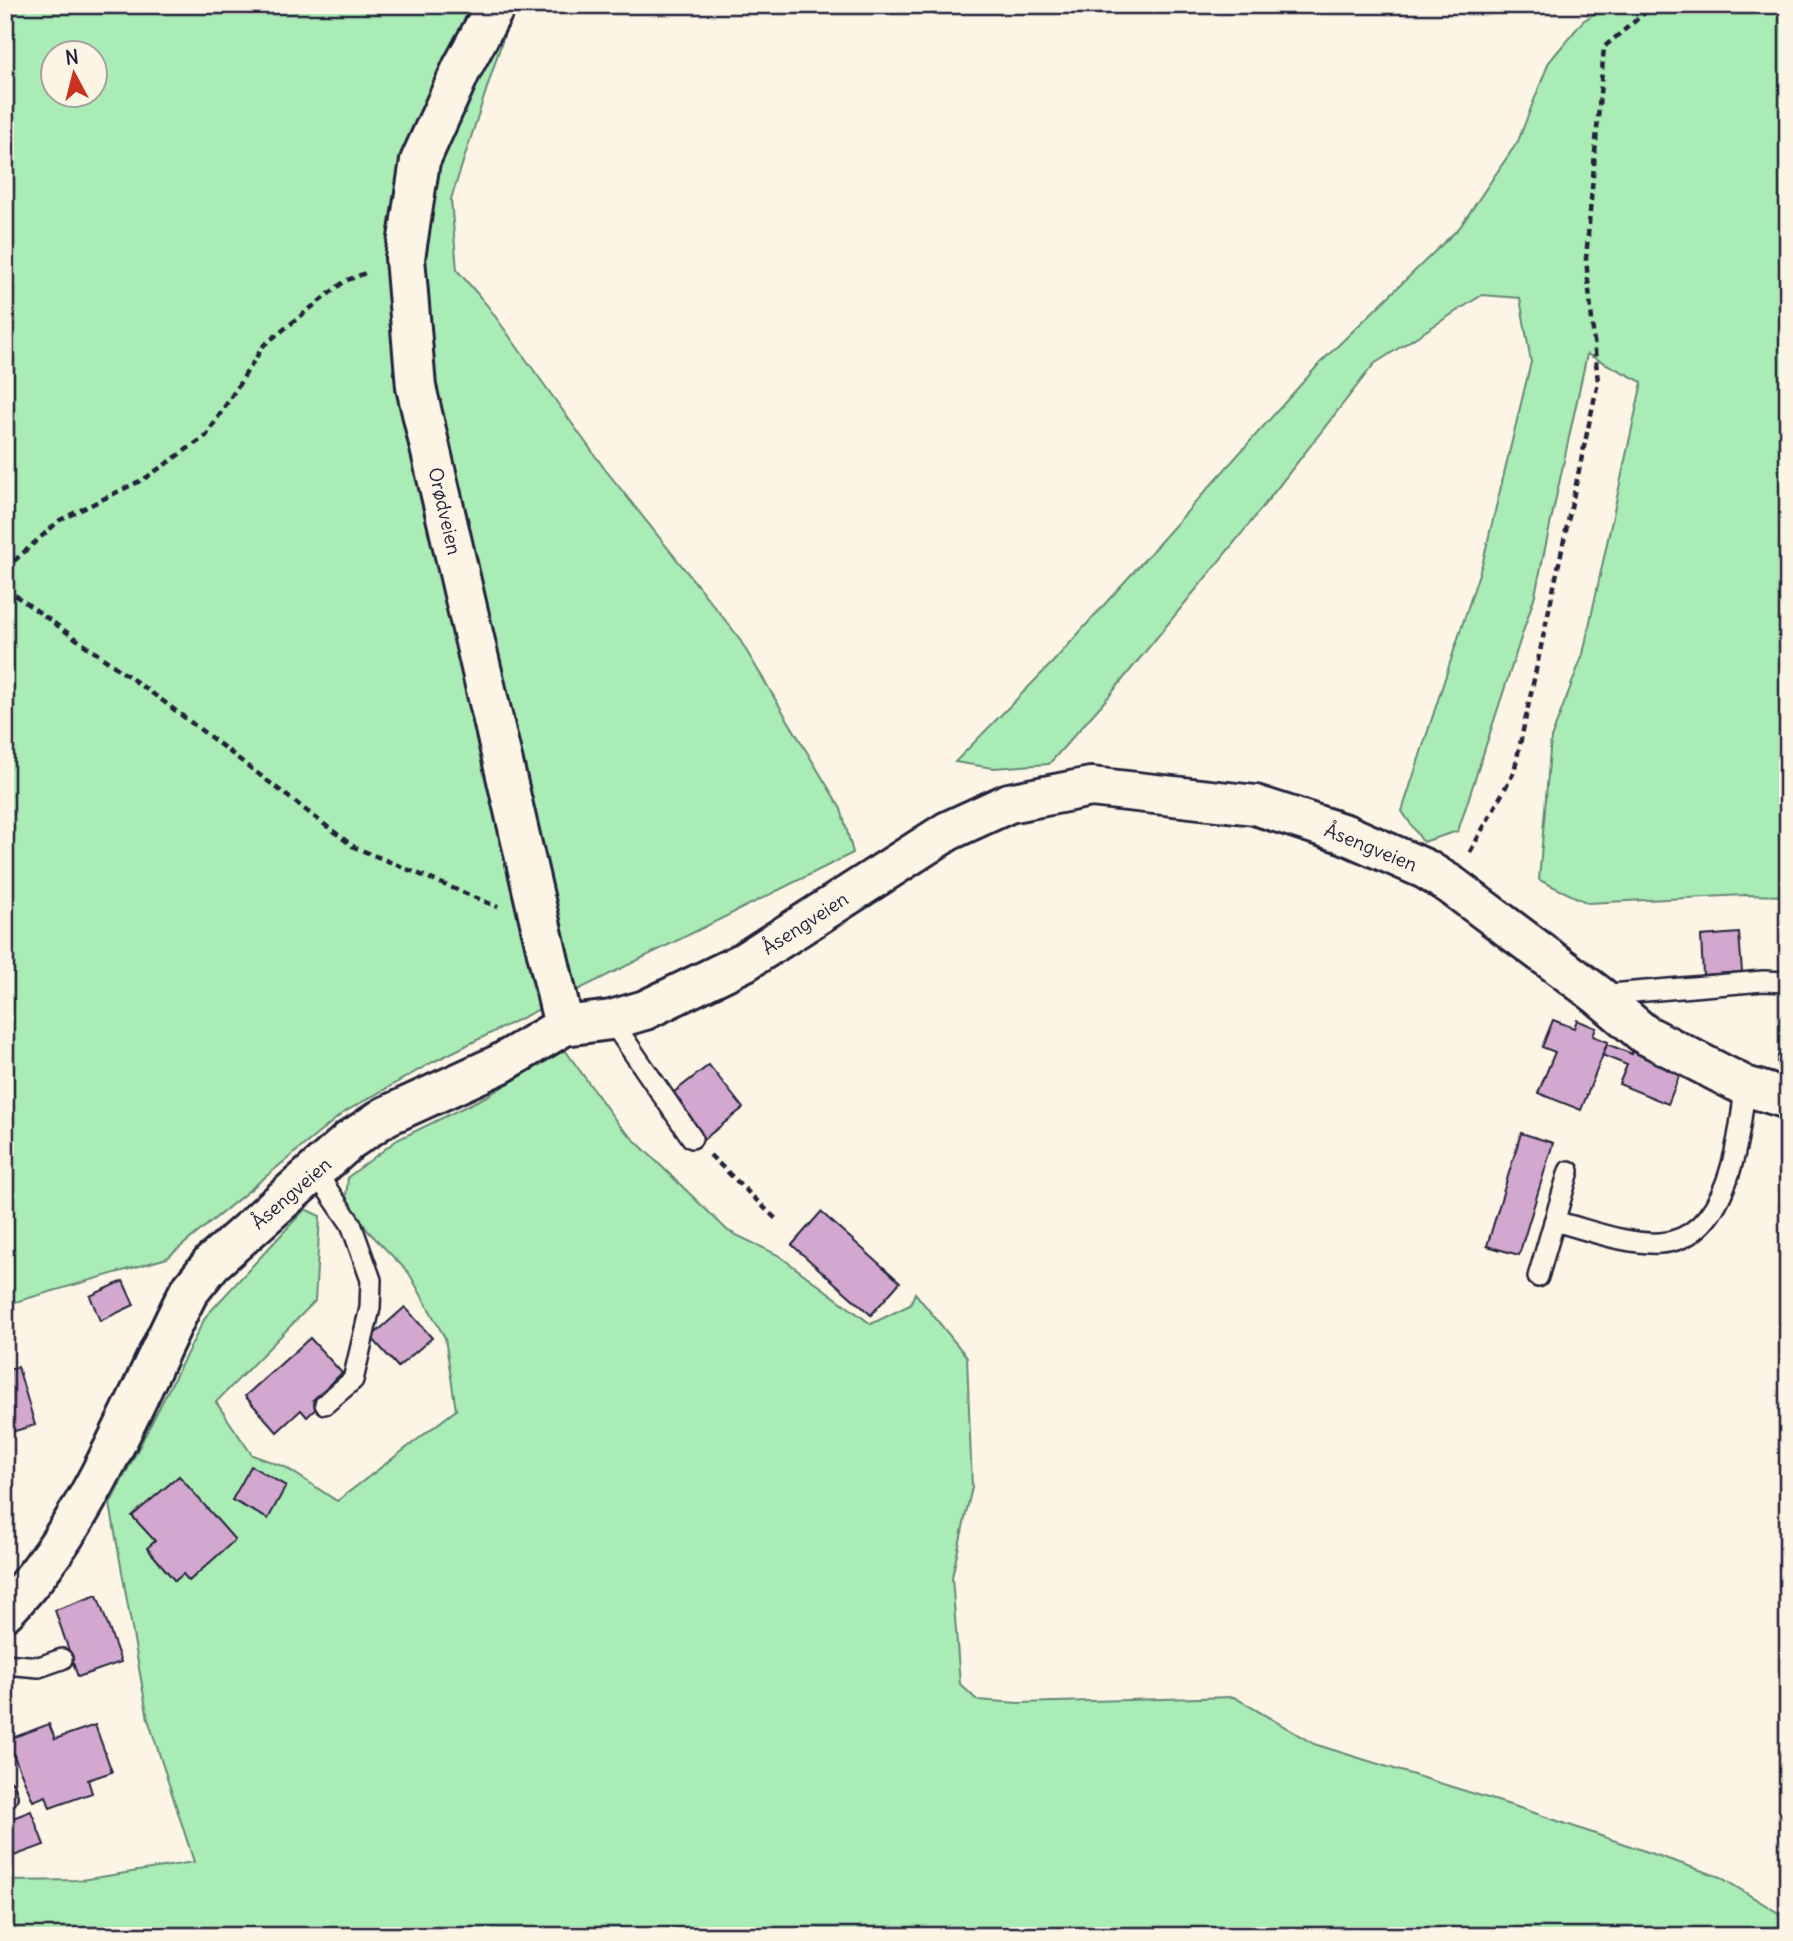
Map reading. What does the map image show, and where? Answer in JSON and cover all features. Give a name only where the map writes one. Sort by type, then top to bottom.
[{"type":"street","name":"Orødveien","points":[[496,5],[462,68],[419,161],[405,258],[416,387],[564,1026]]},
{"type":"street","name":"Åsengveien","points":[[7,1603],[36,1578],[73,1522],[188,1293],[212,1263],[350,1140],[386,1116],[500,1064],[564,1026],[611,1020],[645,1010],[744,962],[947,831],[1009,803],[1091,787],[1255,804],[1345,834],[1424,869],[1451,885],[1598,995],[1644,1034],[1745,1086],[1788,1099]]},
{"type":"lane","points":[[1598,995],[1763,981],[1788,982]]},
{"type":"lane","points":[[611,1020],[692,1138]]},
{"type":"lane","points":[[1554,1221],[1634,1241],[1659,1243],[1680,1239],[1692,1231],[1705,1221],[1720,1195],[1741,1128],[1745,1086]]},
{"type":"lane","points":[[1538,1277],[1569,1171]]},
{"type":"lane","points":[[316,1173],[351,1224],[371,1280],[370,1308],[354,1380],[325,1404]]},
{"type":"lane","points":[[5,1664],[39,1667],[62,1659]]},
{"type":"path","points":[[1451,885],[1514,772],[1598,382],[1586,259],[1604,47],[1654,5]]},
{"type":"path","points":[[5,569],[60,520],[144,479],[206,436],[264,345],[345,281],[405,258]]},
{"type":"path","points":[[5,588],[163,702],[354,848],[541,924]]},
{"type":"path","points":[[692,1138],[778,1221]]},
{"type":"green space","points":[[5,5],[493,5],[506,29],[451,199],[457,270],[487,305],[604,468],[737,635],[841,809],[853,853],[433,1062],[343,1113],[167,1258],[5,1305]]},
{"type":"green space","points":[[1608,5],[1788,5],[1788,896],[1745,895],[1588,903],[1539,880],[1551,738],[1583,654],[1642,382],[1587,354],[1535,595],[1458,831],[1423,842],[1402,811],[1483,561],[1531,362],[1520,298],[1482,295],[1374,364],[1247,527],[1110,695],[1049,764],[993,768],[955,762],[1053,662],[1320,363],[1460,227],[1518,141],[1549,62],[1583,21]]},
{"type":"green space","points":[[565,1050],[619,1125],[728,1231],[778,1255],[871,1324],[910,1305],[915,1293],[967,1357],[972,1487],[952,1577],[960,1684],[977,1700],[1019,1703],[1234,1697],[1314,1744],[1520,1808],[1720,1877],[1788,1919],[1788,1936],[5,1936],[5,1881],[82,1880],[194,1862],[148,1719],[110,1504],[206,1316],[305,1209],[320,1216],[315,1301],[216,1402],[252,1455],[285,1467],[337,1501],[456,1410],[445,1338],[409,1273],[368,1231],[346,1197],[348,1177],[397,1140],[487,1096]]},
{"type":"building","points":[[1739,933],[1742,972],[1703,975],[1701,936]]},
{"type":"building","points":[[1788,1011],[1788,1064],[1777,1062]]},
{"type":"building","points":[[1553,1020],[1574,1028],[1577,1020],[1596,1028],[1593,1036],[1608,1042],[1581,1110],[1538,1093],[1555,1052],[1542,1047]]},
{"type":"building","points":[[1607,1044],[1632,1054],[1633,1049],[1682,1069],[1668,1104],[1619,1084],[1627,1065],[1602,1055]]},
{"type":"building","points":[[709,1065],[743,1108],[703,1140],[669,1096]]},
{"type":"building","points":[[1521,1133],[1553,1143],[1519,1255],[1487,1246]]},
{"type":"building","points":[[821,1212],[900,1282],[871,1315],[792,1245]]},
{"type":"building","points":[[123,1281],[134,1305],[100,1321],[90,1296]]},
{"type":"building","points":[[405,1307],[432,1338],[398,1367],[371,1337]]},
{"type":"building","points":[[310,1338],[342,1373],[313,1400],[319,1406],[307,1417],[301,1410],[277,1432],[245,1396]]},
{"type":"building","points":[[18,1367],[35,1425],[5,1434],[5,1371]]},
{"type":"building","points":[[251,1466],[286,1486],[268,1519],[232,1500]]},
{"type":"building","points":[[179,1476],[235,1540],[189,1581],[183,1574],[175,1581],[147,1548],[155,1541],[132,1516]]},
{"type":"building","points":[[97,1595],[121,1662],[78,1677],[55,1610]]},
{"type":"building","points":[[49,1724],[55,1739],[95,1725],[112,1772],[88,1780],[92,1793],[50,1808],[46,1796],[33,1801],[7,1740]]},
{"type":"building","points":[[31,1811],[44,1845],[14,1856],[5,1834],[5,1821]]}]
